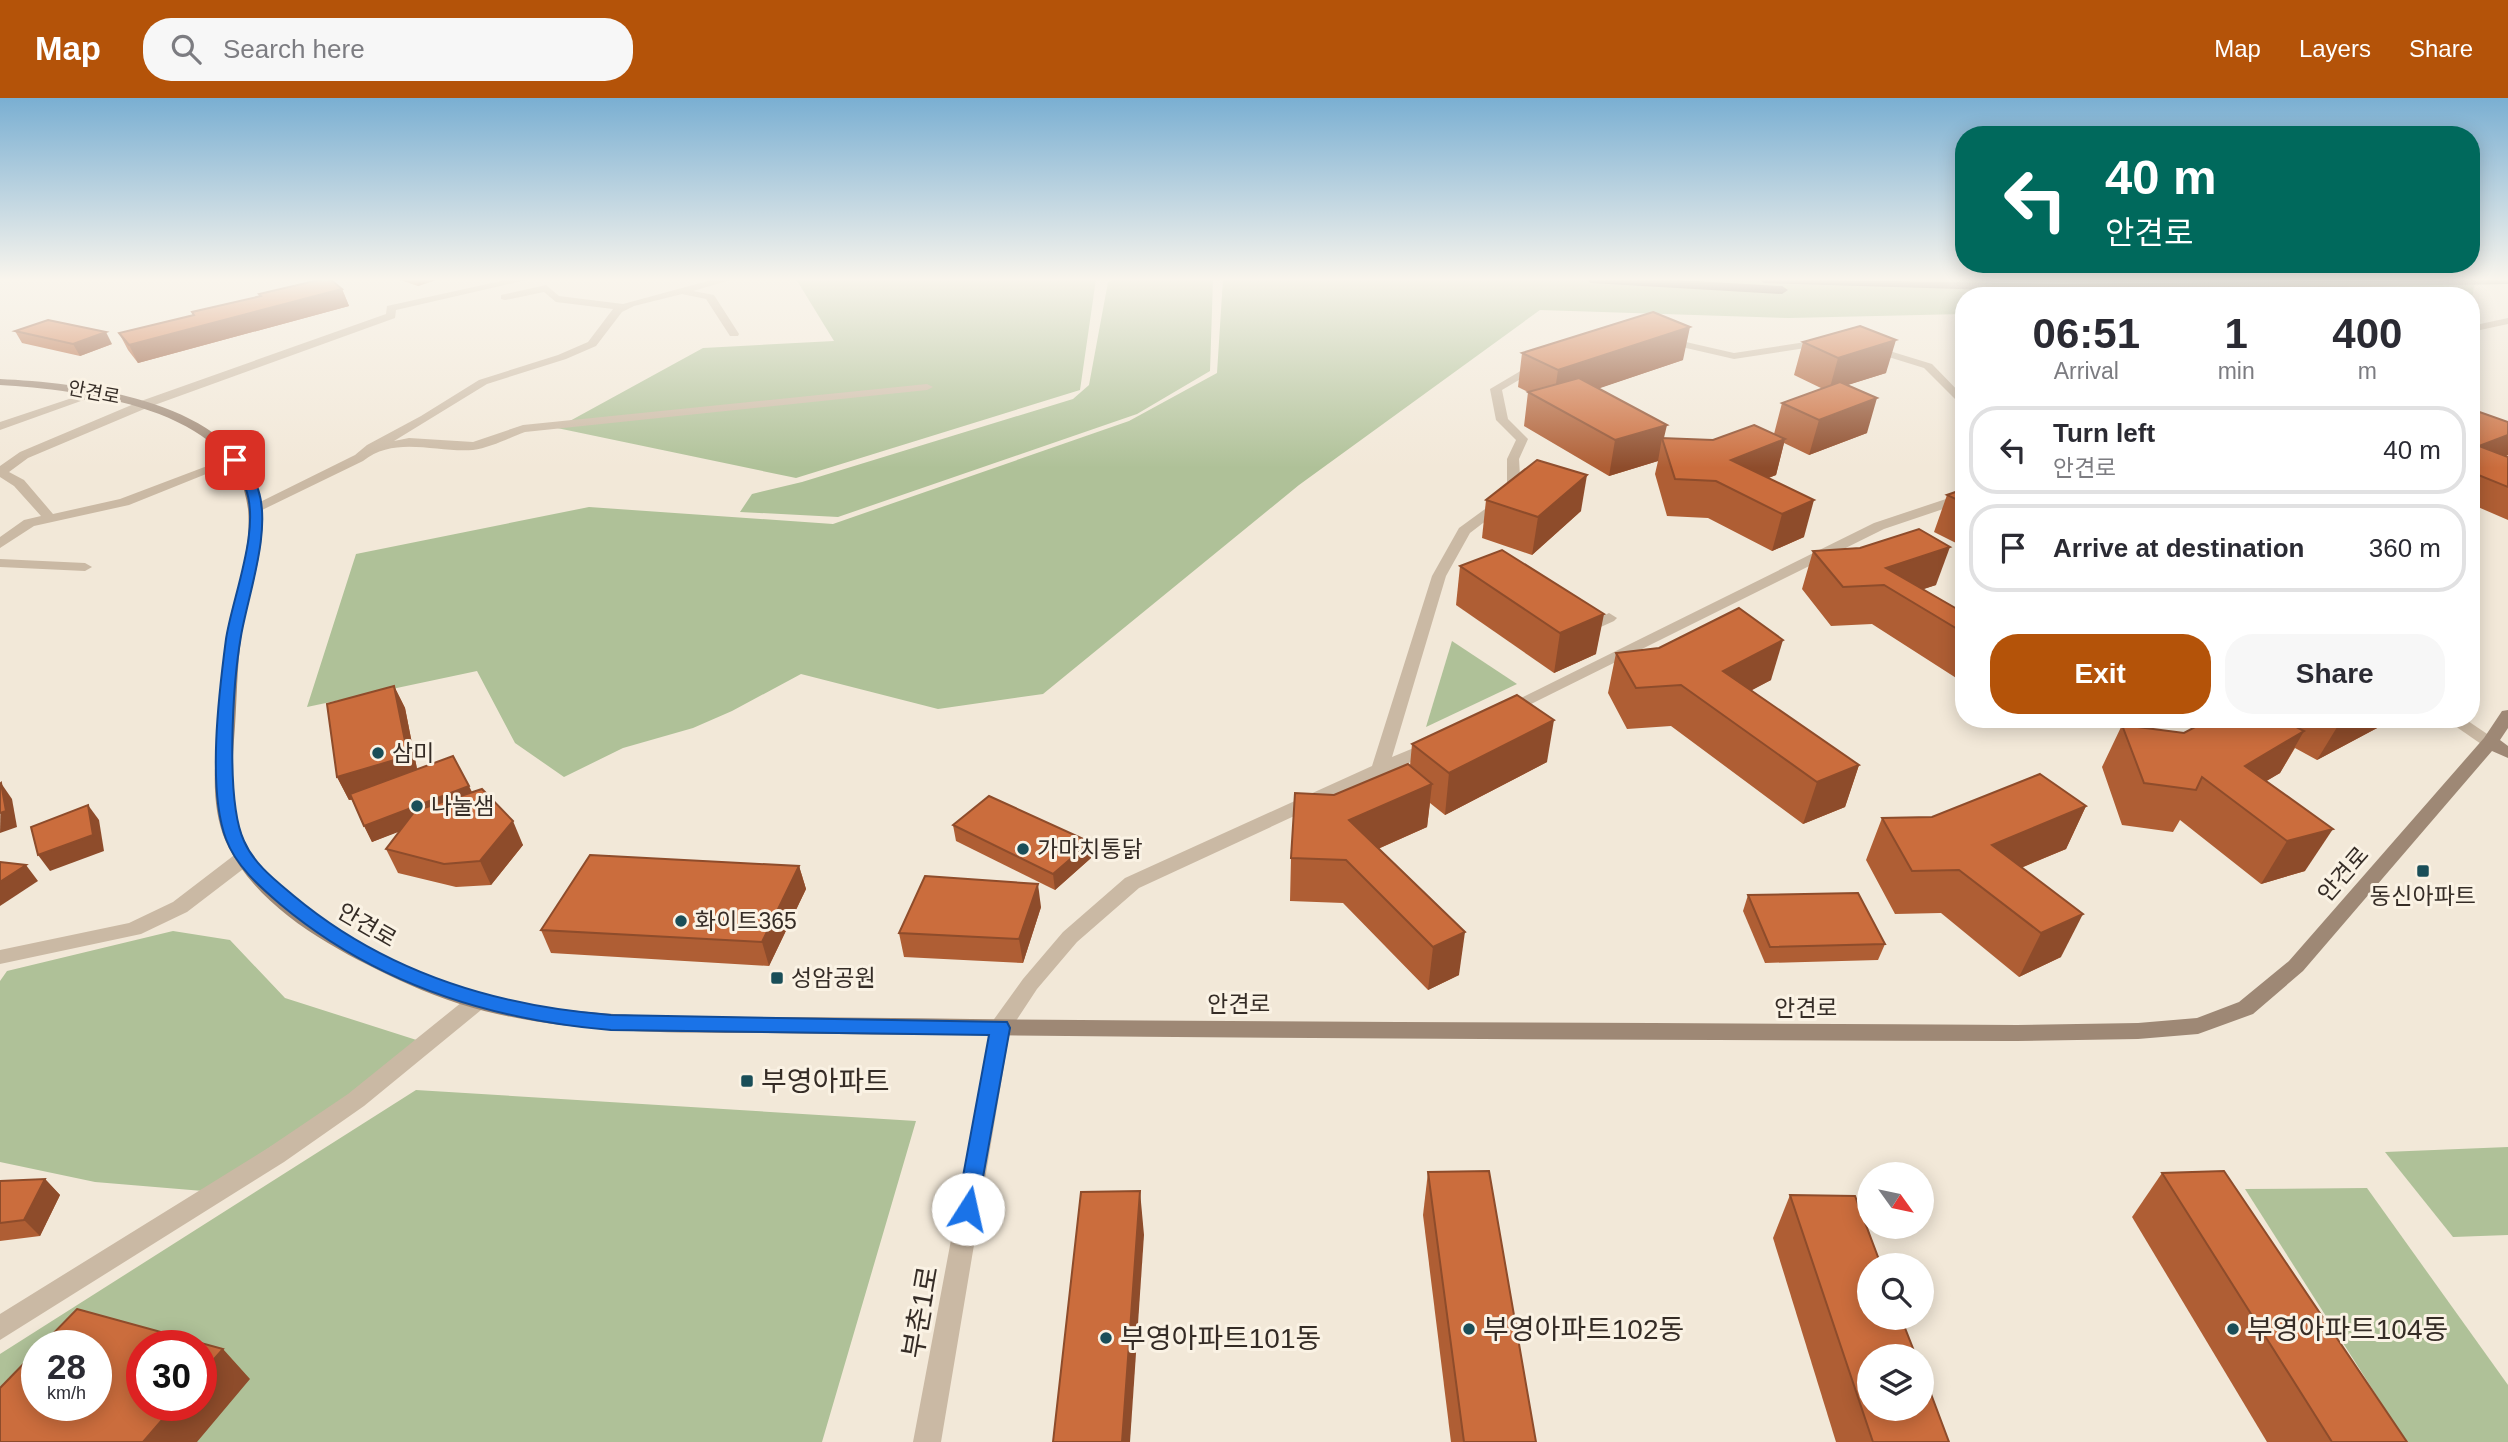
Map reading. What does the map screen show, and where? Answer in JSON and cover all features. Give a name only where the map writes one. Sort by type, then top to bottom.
[{"type":"main road","name":"안견로","points":[[0,382],[56,385],[100,392],[145,404],[202,432],[235,460],[252,489],[256,508],[252,559],[233,637],[225,741],[228,820],[244,859],[291,905],[343,941],[426,984],[479,1000],[560,1018],[611,1023],[1000,1028],[2017,1033],[2138,1031],[2198,1026],[2246,1008],[2296,966],[2490,742],[2508,715]]},
{"type":"main road","points":[[2490,742],[2508,753]]},
{"type":"street","name":"안견로","points":[[145,404],[319,342]]},
{"type":"street","points":[[256,508],[359,458],[371,448],[425,419],[483,382],[594,342]]},
{"type":"street","points":[[1671,342],[1734,356],[1826,342]]},
{"type":"street","points":[[1836,342],[1844,343]]},
{"type":"street","points":[[1857,345],[1883,350],[1928,366],[1955,395]]},
{"type":"street","points":[[1379,772],[1439,576],[1464,531],[1514,494],[1513,459],[1522,439],[1502,420],[1496,389],[1523,371],[1546,361]]},
{"type":"street","points":[[371,448],[409,442],[474,446],[523,429],[751,402],[927,387]]},
{"type":"street","points":[[0,426],[100,392]]},
{"type":"street","points":[[50,518],[19,483],[0,472],[24,455],[145,404]]},
{"type":"street","points":[[0,544],[29,523],[124,502],[235,460]]},
{"type":"street","points":[[1496,715],[1879,526],[1955,500]]},
{"type":"street","points":[[0,563],[85,567]]},
{"type":"street","points":[[1583,630],[1609,618]]},
{"type":"street","points":[[2467,728],[2490,742]]},
{"type":"street","points":[[1000,1028],[1030,984],[1070,937],[1132,883],[1449,738]]},
{"type":"street","points":[[0,957],[134,929],[180,907],[244,859]]},
{"type":"street","points":[[0,1328],[276,1155],[356,1100],[479,1000]]},
{"type":"street","name":"부춘1로","points":[[928,1442],[1000,1028]]},
{"type":"green space","points":[[821,342],[1087,342],[1080,390],[796,478],[557,428],[703,348]]},
{"type":"green space","points":[[1097,342],[1211,342],[1210,371],[1137,414],[838,517],[740,512],[752,494],[802,482],[1073,399],[1089,385]]},
{"type":"green space","points":[[1219,342],[1496,342],[1299,485],[1043,694],[938,709],[801,674],[732,711],[693,728],[623,748],[564,777],[515,743],[477,671],[307,707],[356,554],[589,507],[833,524],[1129,421],[1217,373]]},
{"type":"green space","points":[[1452,641],[1517,684],[1426,727]]},
{"type":"green space","points":[[173,931],[230,940],[285,998],[429,1044],[203,1191],[95,1182],[0,1162],[0,981],[7,971]]},
{"type":"green space","points":[[416,1090],[916,1121],[822,1442],[0,1442],[0,1354],[21,1341],[21,1421],[112,1421],[112,1330],[38,1330]]},
{"type":"green space","points":[[2508,1147],[2508,1235],[2453,1237],[2385,1152]]},
{"type":"green space","points":[[2367,1188],[2508,1385],[2508,1442],[2406,1442],[2245,1189]]},
{"type":"building","points":[[1558,342],[1645,342],[1558,370],[1522,353]]},
{"type":"building","points":[[1804,342],[1890,342],[1838,358]]},
{"type":"building","points":[[1579,378],[1667,425],[1615,440],[1528,392]]},
{"type":"building","points":[[1840,382],[1877,398],[1819,420],[1782,403]]},
{"type":"building","points":[[2480,412],[2508,422],[2508,435],[2480,446]]},
{"type":"building","points":[[1754,425],[1785,439],[1731,460],[1814,500],[1782,514],[1716,481],[1675,479],[1662,438],[1713,440]]},
{"type":"building","points":[[2480,446],[2508,457],[2508,487],[2480,476]]},
{"type":"building","points":[[1537,460],[1587,475],[1538,517],[1486,500]]},
{"type":"building","points":[[1919,529],[1950,547],[1886,568],[1955,608],[1955,628],[1884,585],[1843,587],[1813,551],[1860,548]]},
{"type":"building","points":[[1502,550],[1604,614],[1560,633],[1460,566]]},
{"type":"building","points":[[1739,608],[1783,640],[1723,671],[1859,765],[1817,782],[1681,685],[1636,688],[1616,653],[1659,648]]},
{"type":"building","points":[[394,686],[408,756],[337,777],[327,704]]},
{"type":"building","points":[[1517,695],[1554,720],[1449,773],[1412,744]]},
{"type":"building","points":[[2123,728],[2184,733],[2193,728],[2298,728],[2304,731],[2245,766],[2333,829],[2287,841],[2202,777],[2196,790],[2144,783]]},
{"type":"building","points":[[453,756],[469,786],[364,826],[350,794]]},
{"type":"building","points":[[1408,764],[1432,784],[1349,820],[1465,932],[1433,947],[1346,860],[1291,858],[1295,793],[1334,795]]},
{"type":"building","points":[[2040,774],[2086,806],[1992,845],[2083,914],[2041,933],[1959,870],[1912,871],[1882,818],[1932,817]]},
{"type":"building","points":[[0,784],[6,811],[0,813]]},
{"type":"building","points":[[482,789],[513,821],[480,861],[444,864],[386,849],[415,811]]},
{"type":"building","points":[[989,796],[1090,842],[1053,874],[953,825]]},
{"type":"building","points":[[88,805],[93,835],[38,855],[31,827]]},
{"type":"building","name":"화이트365","points":[[590,855],[799,866],[762,942],[541,930]]},
{"type":"building","points":[[0,862],[26,865],[0,882]]},
{"type":"building","points":[[925,876],[1038,884],[1019,939],[899,933]]},
{"type":"building","points":[[1858,893],[1885,944],[1770,947],[1748,895]]},
{"type":"building","name":"부영아파트102동","points":[[1489,1171],[1536,1442],[1464,1442],[1428,1172]]},
{"type":"building","points":[[2224,1171],[2407,1442],[2332,1442],[2162,1173]]},
{"type":"building","points":[[45,1179],[24,1220],[0,1223],[0,1181]]},
{"type":"building","name":"부영아파트101동","points":[[1140,1191],[1122,1442],[1053,1442],[1081,1192]]},
{"type":"building","points":[[1790,1195],[1855,1196],[1857,1239],[1871,1239],[1876,1253],[1857,1253],[1857,1330],[1906,1330],[1911,1344],[1857,1344],[1857,1394]]},
{"type":"building","points":[[77,1309],[154,1330],[126,1330],[126,1421],[161,1421],[143,1442],[0,1442],[0,1388],[21,1366],[21,1421],[112,1421],[112,1330],[57,1330]]},
{"type":"building","points":[[1934,1402],[1949,1442],[1873,1442],[1866,1421],[1934,1421]]},
{"type":"place","name":"삼미","points":[[378,753]]},
{"type":"place","name":"나눌샘","points":[[417,806]]},
{"type":"place","name":"가마치통닭","points":[[1023,849]]},
{"type":"place","name":"동신아파트","points":[[2423,871]]},
{"type":"place","name":"화이트365","points":[[681,921]]},
{"type":"place","name":"성암공원","points":[[777,978]]},
{"type":"place","name":"부영아파트","points":[[747,1081]]},
{"type":"place","name":"부영아파트102동","points":[[1469,1329]]},
{"type":"place","name":"부영아파트104동","points":[[2233,1329]]},
{"type":"place","name":"부영아파트101동","points":[[1106,1338]]},
{"type":"route","points":[[235,460],[252,489],[256,508],[252,559],[233,637],[225,741],[225,799],[234,839],[244,859],[267,883],[315,923],[382,963],[426,984],[513,1010],[611,1023],[1000,1028],[968,1209]]}]
